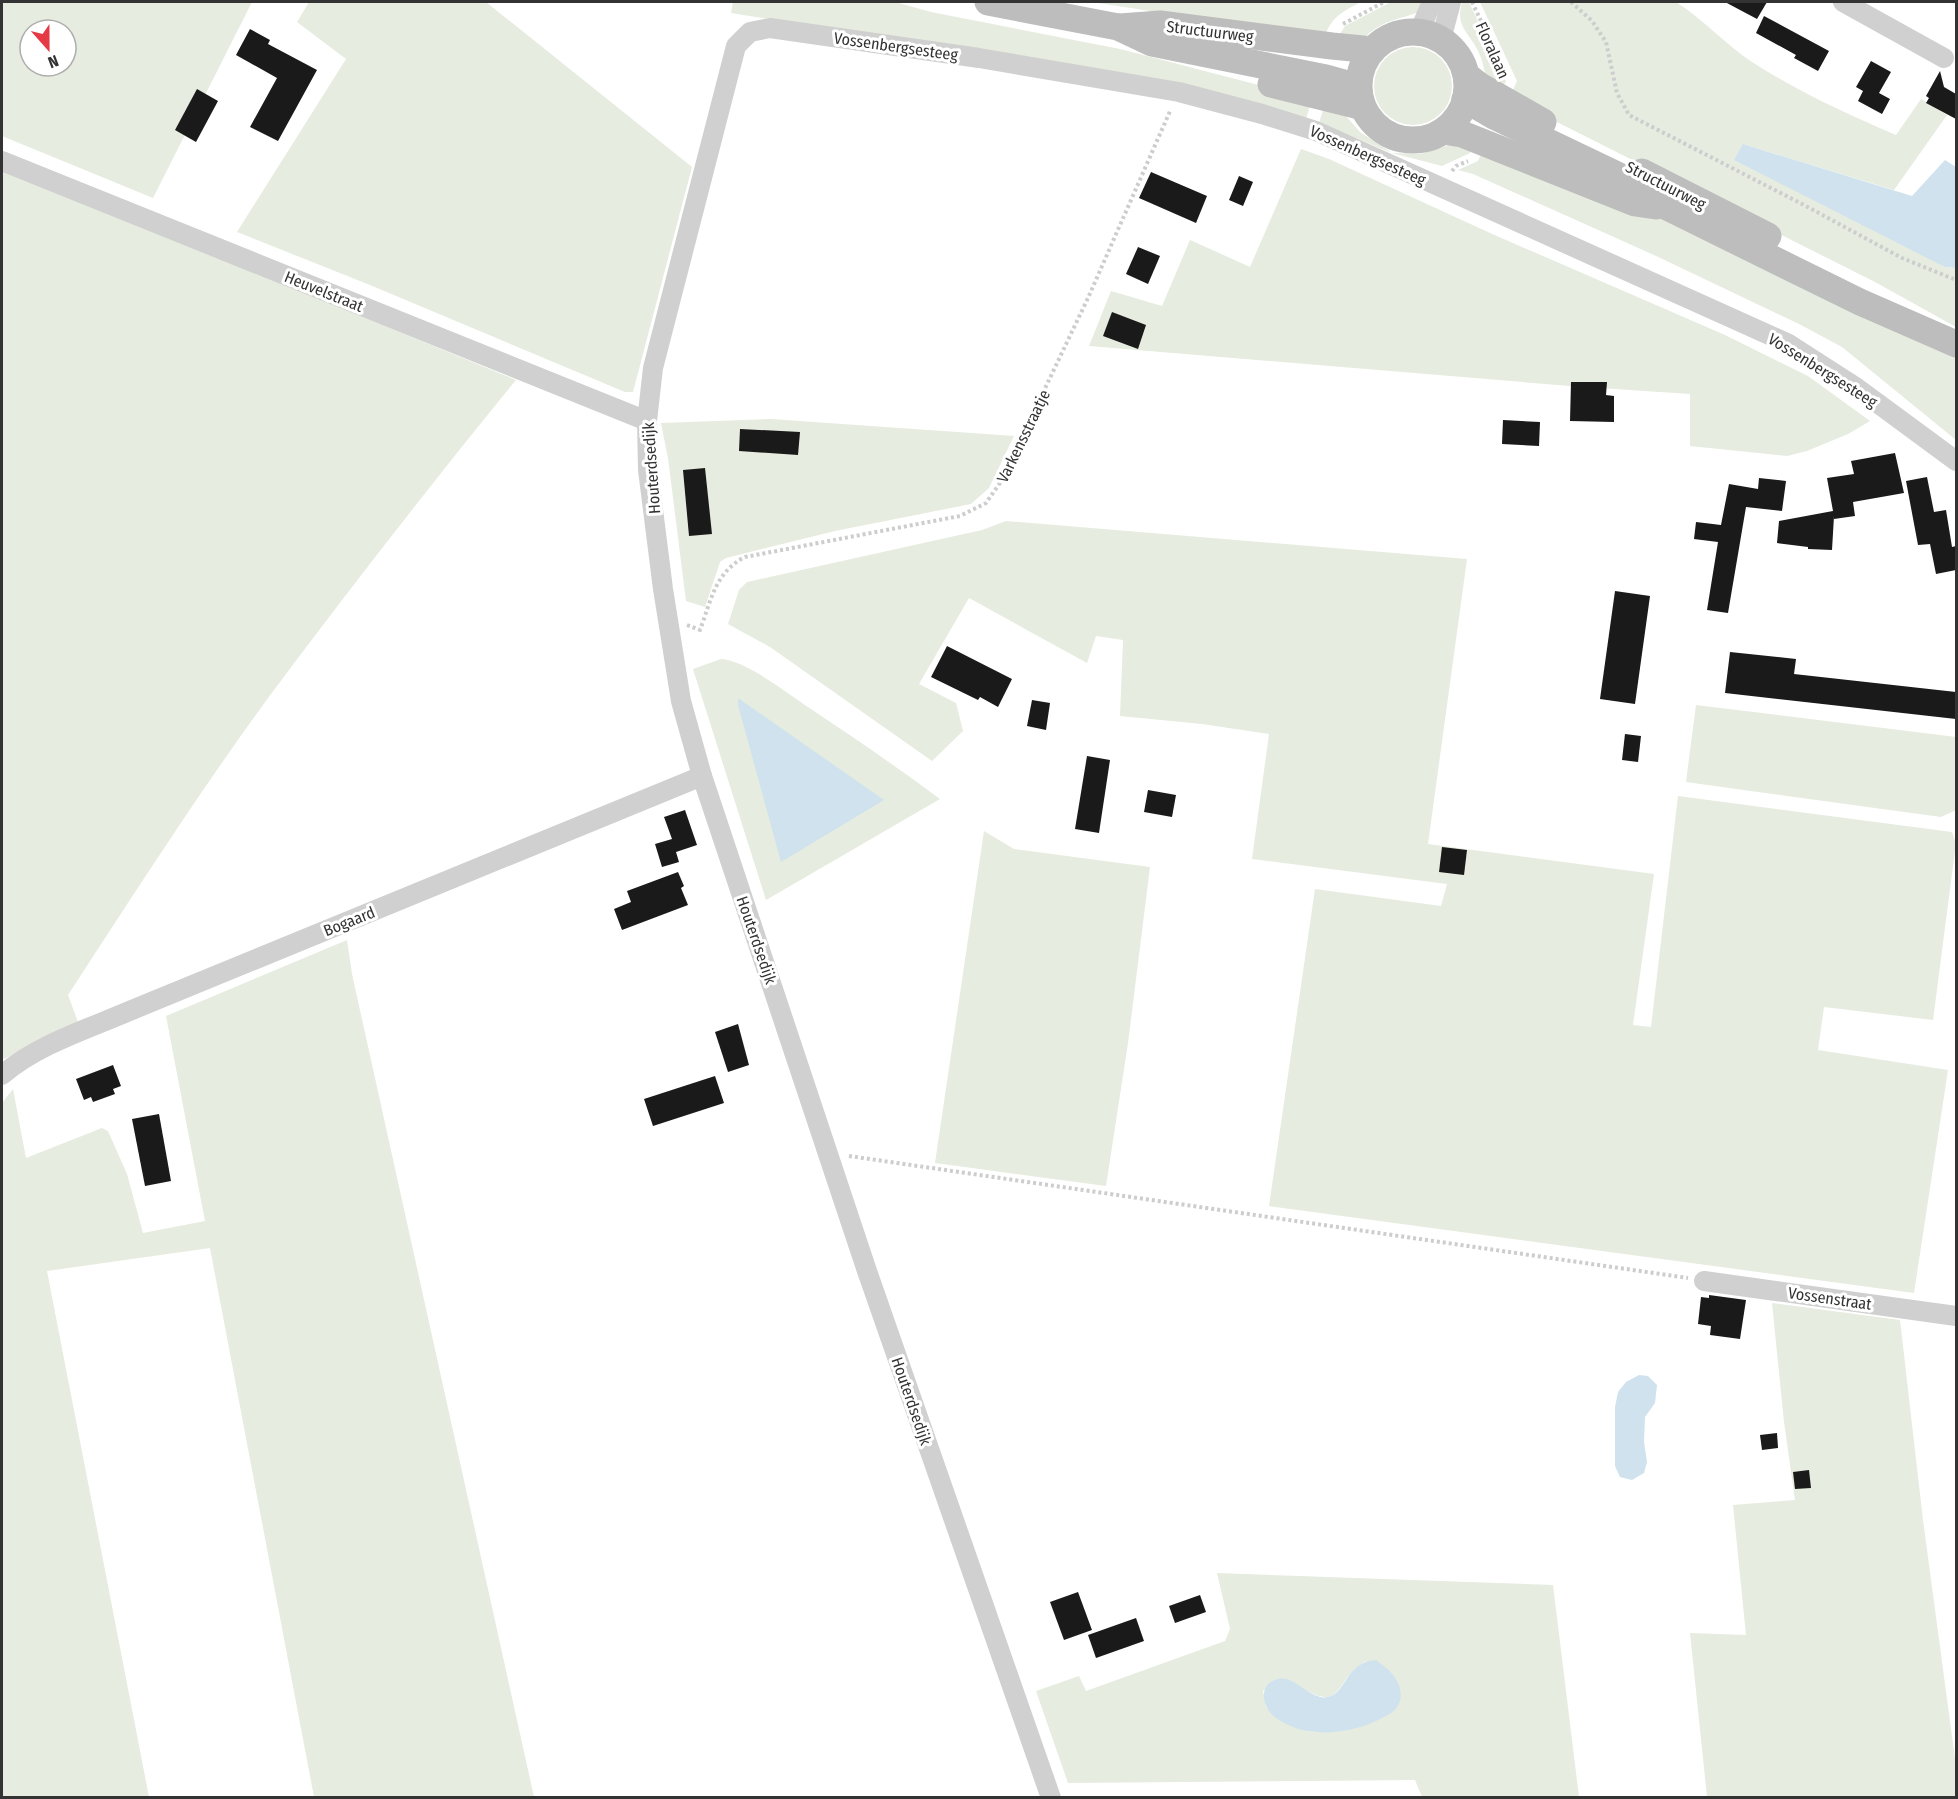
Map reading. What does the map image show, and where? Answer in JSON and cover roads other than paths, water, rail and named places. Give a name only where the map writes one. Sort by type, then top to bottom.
[{"type":"main road","name":"Structuurweg","points":[[988,2],[1118,27],[1160,24],[1372,50]]},
{"type":"main road","name":"Structuurweg","points":[[1118,27],[1149,53],[1240,75],[1361,97]]},
{"type":"main road","points":[[1407,32],[1430,36],[1457,56],[1465,87],[1454,120],[1443,131],[1416,140],[1397,138],[1380,130],[1367,116],[1361,97],[1360,73],[1372,50],[1382,41],[1407,32]]},
{"type":"main road","name":"Structuurweg","points":[[1465,87],[1480,86],[1544,123],[1827,266],[1860,302]]},
{"type":"main road","name":"Structuurweg","points":[[1465,87],[1494,116],[1642,187],[1668,208],[1860,302],[1956,344]]},
{"type":"main road","name":"Structuurweg","points":[[1443,131],[1462,134],[1635,203],[1668,208]]},
{"type":"street","points":[[1430,36],[1432,2]]},
{"type":"street","points":[[1430,36],[1451,2]]},
{"type":"street","points":[[1843,2],[1944,58]]},
{"type":"street","name":"Vossenbergsesteeg","points":[[732,58],[736,46],[744,37],[758,30],[770,28],[980,58],[1179,92],[1316,131],[1787,343],[1857,388],[1956,461]]},
{"type":"street","name":"Houterdsedijk","points":[[732,58],[653,368],[647,421],[648,470],[667,616],[681,700],[702,776],[867,1271],[1051,1797]]},
{"type":"street","name":"Heuvelstraat","points":[[2,161],[647,421]]},
{"type":"street","name":"Bogaard","points":[[2,1074],[21,1060],[55,1043],[702,776]]},
{"type":"street","name":"Vossenstraat","points":[[1704,1281],[1956,1316]]},
{"type":"water","points":[[1743,144],[1912,196],[1945,160],[1956,167],[1956,268],[1945,267],[1734,160]]},
{"type":"water","points":[[738,698],[884,800],[781,862]]},
{"type":"water","points":[[1639,1375],[1648,1376],[1657,1385],[1655,1403],[1645,1417],[1644,1442],[1647,1462],[1644,1473],[1632,1480],[1620,1477],[1615,1466],[1615,1407],[1618,1392],[1626,1382]]},
{"type":"water","points":[[1376,1660],[1395,1677],[1401,1694],[1400,1701],[1391,1713],[1369,1724],[1335,1732],[1317,1732],[1292,1726],[1276,1718],[1267,1708],[1264,1691],[1271,1682],[1284,1679],[1315,1695],[1328,1697],[1339,1690],[1358,1666]]}]
